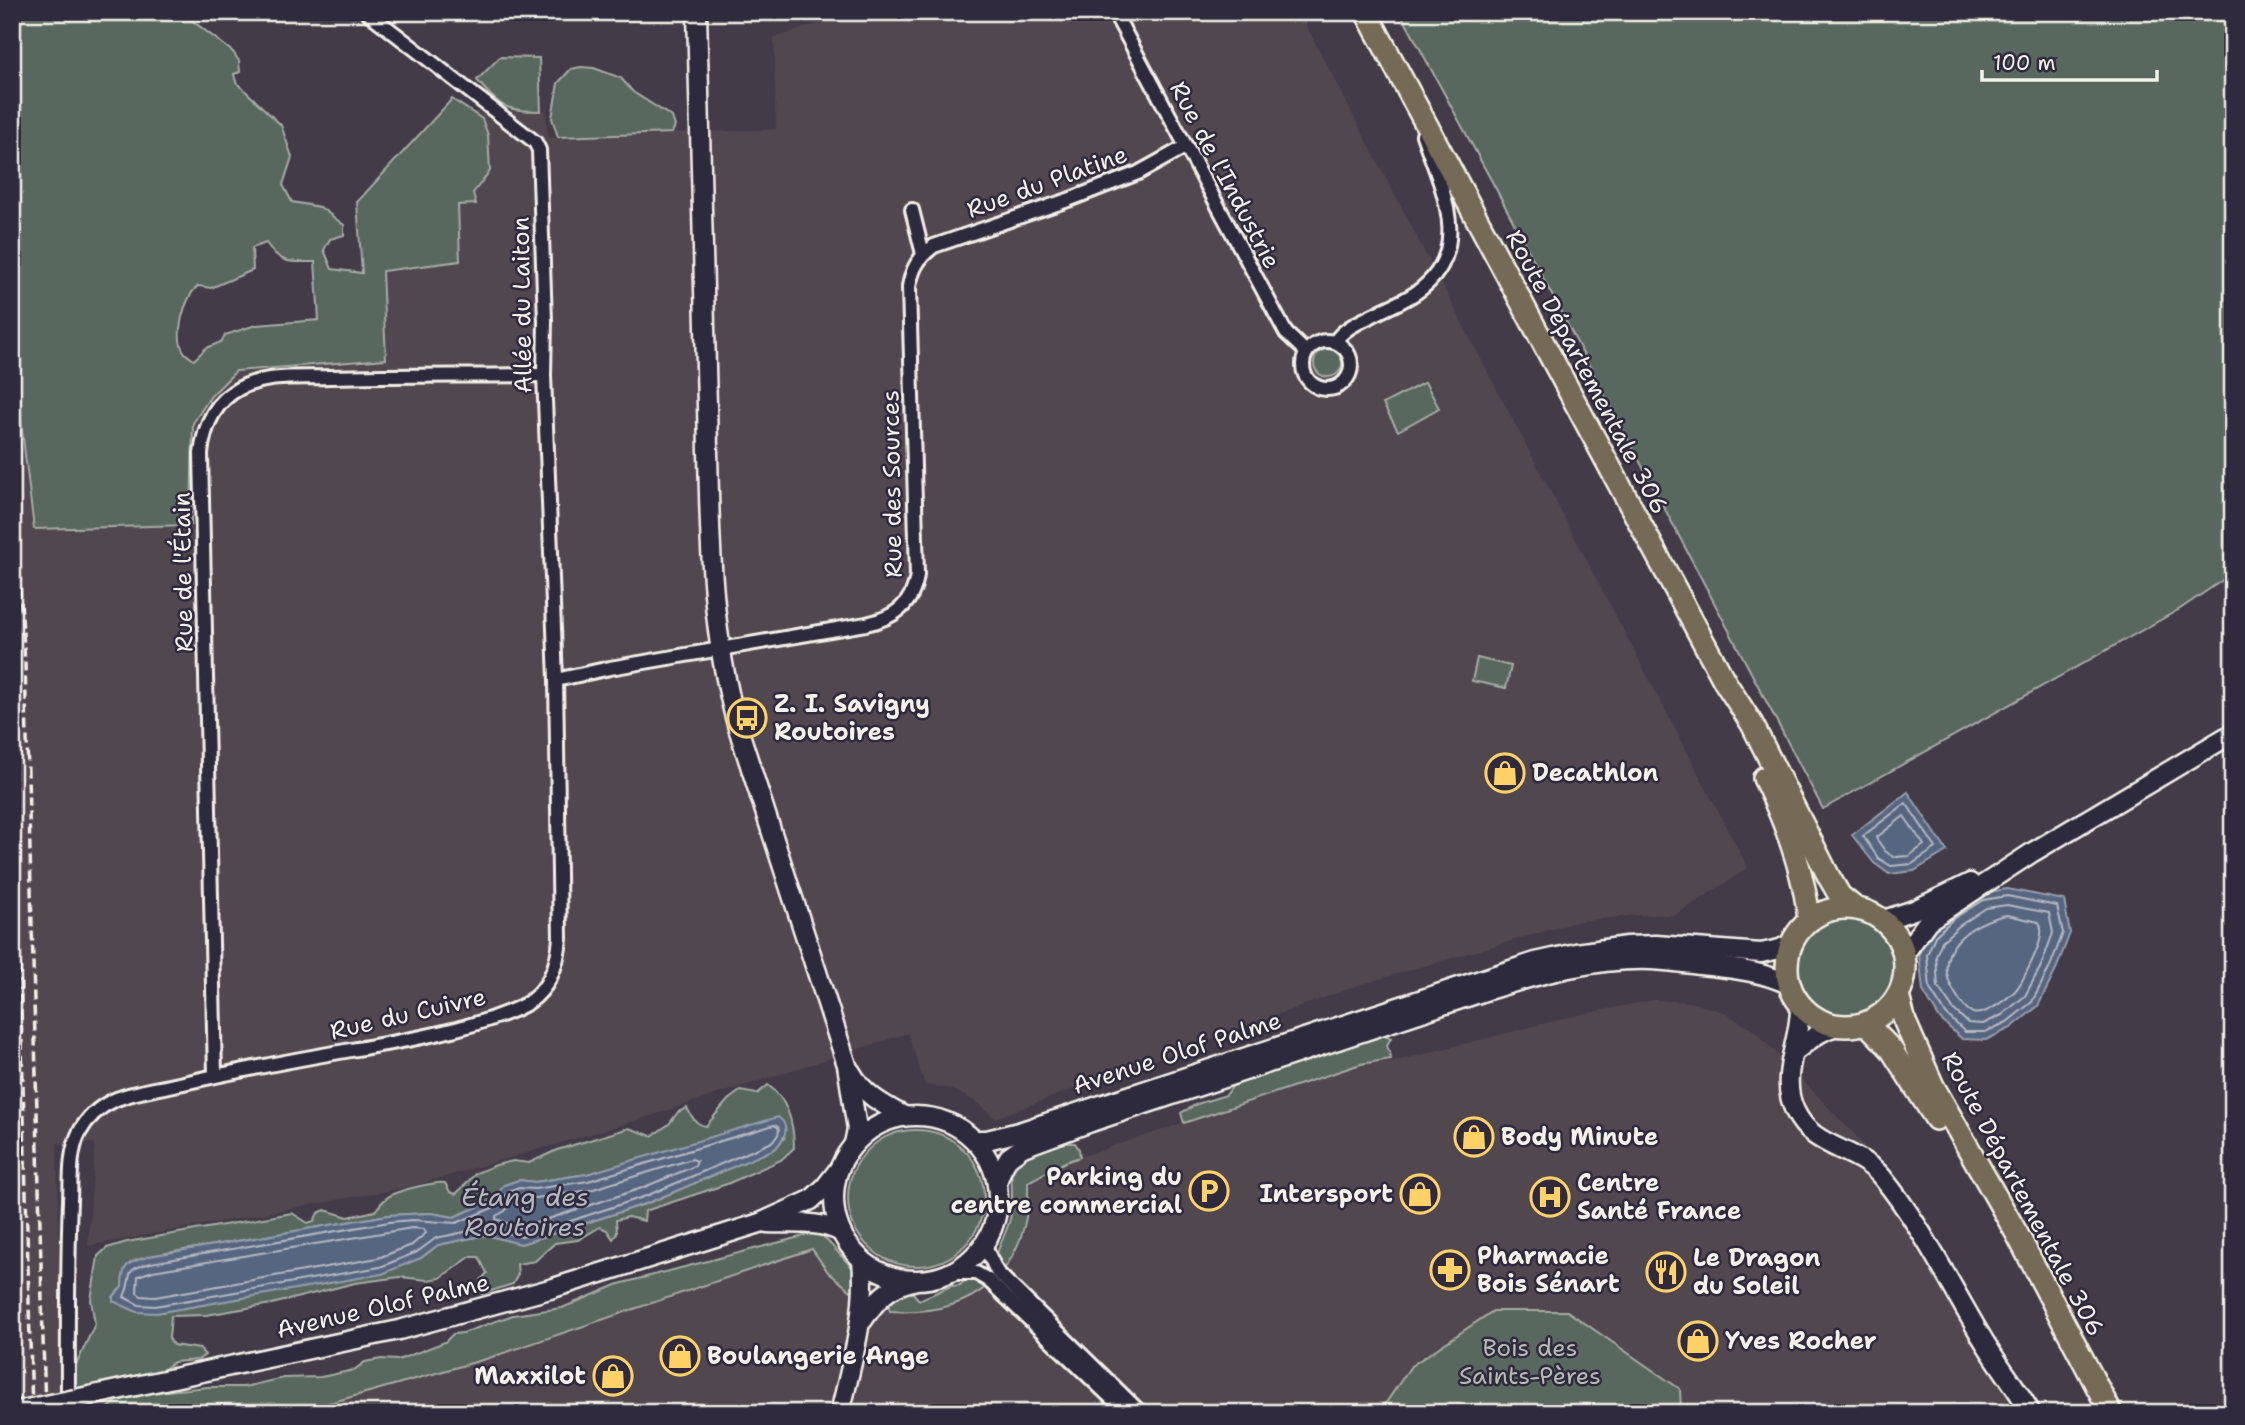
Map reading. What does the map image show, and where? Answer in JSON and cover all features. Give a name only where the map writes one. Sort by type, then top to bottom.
[{"type":"main road","points":[[697,12],[712,567],[720,650],[738,728],[847,1065],[857,1129],[854,1144],[839,1169],[835,1184],[836,1216],[850,1247],[862,1260],[890,1276],[923,1280]]},
{"type":"main road","name":"Route Départementale 306","points":[[1370,20],[1725,682],[1752,724],[1829,877],[1840,895],[1855,908]]},
{"type":"main road","name":"Route Départementale 306","points":[[1725,682],[1736,720],[1793,847],[1805,887],[1809,920]]},
{"type":"main road","points":[[1905,953],[1928,922],[2034,852],[2233,733]]},
{"type":"main road","points":[[1884,920],[1914,910],[2034,852]]},
{"type":"main road","points":[[1795,1051],[1826,1029],[1866,1023],[1885,1012],[1898,996],[1904,981],[1905,953],[1897,935],[1884,920],[1855,908],[1831,910],[1809,920],[1790,944],[1786,965],[1788,984],[1800,1006],[1817,1020],[1838,1026]]},
{"type":"main road","points":[[1394,1015],[1535,962],[1595,950],[1656,946],[1761,953],[1790,944]]},
{"type":"main road","points":[[1394,1015],[1549,972],[1604,963],[1649,960],[1716,966],[1769,975],[1788,984]]},
{"type":"main road","name":"Route Départementale 306","points":[[1898,996],[1905,1021],[1933,1086],[2017,1234],[2111,1413]]},
{"type":"main road","points":[[1800,1006],[1801,1018],[1788,1073],[1795,1111],[1812,1134],[1823,1142],[1862,1159],[1882,1177],[1912,1219],[1993,1357],[2031,1413]]},
{"type":"main road","name":"Avenue Olof Palme","points":[[975,1140],[987,1140],[1019,1132],[1394,1015]]},
{"type":"main road","name":"Avenue Olof Palme","points":[[997,1182],[1009,1157],[1023,1147],[1394,1015]]},
{"type":"main road","name":"Route Départementale 306","points":[[1866,1023],[1891,1049],[1950,1141],[2012,1251],[2097,1413]]},
{"type":"main road","points":[[847,1065],[872,1098],[904,1116]]},
{"type":"main road","points":[[854,1144],[876,1126],[904,1116],[923,1115],[942,1119],[975,1140],[989,1159],[997,1182],[998,1207],[992,1231],[976,1255],[950,1273],[904,1283],[882,1295],[861,1323]]},
{"type":"main road","name":"Avenue Olof Palme","points":[[12,1412],[71,1406],[400,1330],[551,1289],[760,1223],[811,1199],[839,1169]]},
{"type":"main road","name":"Avenue Olof Palme","points":[[760,1223],[814,1223],[841,1231]]},
{"type":"main road","points":[[840,1413],[861,1323],[864,1280],[862,1260]]},
{"type":"street","name":"Allée du Laiton","points":[[367,12],[535,142],[539,150],[545,321],[544,375],[556,680]]},
{"type":"street","name":"Rue de l'Industrie","points":[[1114,12],[1286,333],[1306,352]]},
{"type":"street","points":[[1335,342],[1339,335],[1353,326],[1418,292],[1441,265],[1451,235],[1446,198],[1405,85]]},
{"type":"street","name":"Rue du Platine","points":[[923,254],[934,246],[1138,173],[1185,147]]},
{"type":"street","points":[[912,210],[923,254]]},
{"type":"street","name":"Rue des Sources","points":[[556,680],[610,668],[883,621],[901,610],[910,599],[917,575],[909,287],[915,265],[923,254]]},
{"type":"street","points":[[1335,342],[1344,347],[1350,356],[1352,367],[1349,377],[1342,385],[1332,389],[1320,389],[1311,383],[1305,374],[1303,363],[1306,352],[1314,344],[1335,342]]},
{"type":"street","name":"Rue de l'Étain","points":[[215,1075],[201,454],[206,427],[213,413],[231,393],[260,380],[363,376],[544,375]]},
{"type":"street","name":"Rue du Cuivre","points":[[71,1406],[68,1246],[72,1157],[78,1136],[92,1115],[113,1098],[130,1093],[413,1040],[468,1026],[515,1010],[531,1001],[542,990],[554,971],[560,938],[556,680]]},
{"type":"street","points":[[986,1242],[987,1251],[997,1272],[1141,1413]]},
{"type":"street","points":[[950,1273],[976,1273],[988,1280],[1127,1413]]},
{"type":"shaded area","points":[[852,12],[1299,12],[1748,868],[1676,915],[1638,915],[1580,921],[1359,985],[995,1118],[978,1103],[952,1089],[925,1085],[908,1033],[622,1125],[413,1186],[88,1246],[95,1143],[57,1143],[62,1413],[12,1413],[12,347],[34,529],[191,524],[193,423],[211,396],[236,371],[281,366],[382,271],[482,183],[482,119],[471,112],[546,110],[548,138],[776,129],[774,38]]},
{"type":"shaded area","points":[[1653,1000],[1690,1002],[1724,1012],[1756,1032],[1857,1137],[1907,1199],[2040,1413],[1681,1413],[1680,1389],[1411,1366],[1379,1413],[287,1413],[486,1359],[812,1249],[828,1272],[880,1308],[911,1312],[933,1311],[960,1303],[983,1289],[1003,1270],[1016,1252],[1025,1231],[1029,1207],[1028,1182],[1065,1162],[1361,1064],[1400,1060],[1582,1014]]},
{"type":"green space","points":[[12,12],[181,12],[233,52],[239,61],[240,72],[234,74],[236,82],[281,125],[292,157],[283,185],[292,202],[320,207],[344,225],[344,235],[330,239],[324,250],[332,269],[362,273],[357,202],[452,99],[482,119],[488,135],[490,171],[473,193],[476,204],[458,205],[460,261],[382,271],[386,359],[236,371],[211,396],[193,423],[191,525],[34,529],[12,347]],"holes":[[[266,243],[287,261],[315,262],[319,320],[256,325],[225,335],[221,342],[206,348],[194,360],[188,356],[182,346],[180,328],[193,291],[198,286],[211,288],[253,270],[252,248]]]},
{"type":"green space","points":[[1400,12],[2233,12],[2233,573],[2180,609],[1823,809]]},
{"type":"green space","points":[[500,57],[539,58],[541,111],[504,106],[477,80]]},
{"type":"green space","points":[[594,68],[621,78],[633,92],[672,117],[675,126],[672,133],[558,137],[552,118],[558,83],[571,69]]},
{"type":"green space","points":[[1328,349],[1338,353],[1342,363],[1338,373],[1328,377],[1318,373],[1314,363],[1318,353]]},
{"type":"green space","points":[[1425,382],[1439,408],[1398,431],[1383,404]]},
{"type":"green space","points":[[1477,658],[1511,666],[1506,688],[1472,681]]},
{"type":"green space","points":[[1848,915],[1867,919],[1883,930],[1894,946],[1898,965],[1894,984],[1883,1000],[1867,1011],[1848,1015],[1829,1011],[1813,1000],[1802,984],[1798,965],[1802,946],[1813,930],[1829,919]]},
{"type":"green space","points":[[1385,1035],[1391,1038],[1387,1045],[1391,1059],[1361,1064],[1184,1123],[1181,1113],[1197,1104],[1226,1095],[1235,1083],[1300,1057]]},
{"type":"green space","points":[[768,1085],[781,1098],[789,1113],[794,1148],[781,1160],[727,1184],[645,1211],[644,1221],[628,1217],[616,1220],[617,1233],[613,1239],[607,1230],[600,1227],[578,1240],[555,1243],[535,1261],[517,1264],[518,1274],[513,1284],[482,1294],[477,1290],[487,1273],[479,1257],[470,1257],[440,1278],[428,1280],[400,1277],[355,1283],[272,1304],[206,1315],[171,1316],[169,1338],[173,1345],[200,1349],[205,1355],[198,1360],[174,1362],[163,1370],[72,1394],[71,1376],[95,1324],[91,1300],[98,1256],[107,1248],[127,1242],[292,1213],[308,1223],[325,1210],[348,1217],[375,1211],[393,1194],[434,1183],[445,1183],[450,1192],[456,1194],[476,1173],[496,1165],[513,1161],[529,1163],[557,1150],[629,1128],[652,1136],[669,1124],[678,1112],[687,1108],[697,1122],[706,1126],[728,1100],[740,1091],[757,1094]],"holes":[[[784,1138],[775,1149],[648,1203],[521,1244],[486,1235],[438,1245],[421,1258],[156,1313],[113,1297],[150,1256],[388,1215],[431,1213],[454,1217],[494,1200],[504,1185],[519,1180],[535,1182],[587,1174]]]},
{"type":"green space","points":[[916,1130],[942,1135],[964,1150],[979,1172],[984,1198],[979,1224],[964,1246],[942,1261],[916,1266],[890,1261],[868,1246],[853,1224],[848,1198],[853,1172],[868,1150],[890,1135]]},
{"type":"green space","points":[[1075,1143],[1080,1157],[1028,1182],[1024,1227],[1005,1268],[996,1262],[1011,1214],[1012,1163],[1030,1151]]},
{"type":"green space","points":[[819,1232],[861,1277],[856,1295],[828,1272],[812,1249],[486,1359],[287,1413],[73,1413],[72,1409],[106,1410],[116,1402],[136,1394],[208,1387],[244,1387],[283,1378],[321,1377],[354,1370],[365,1362],[381,1359],[398,1360],[445,1342],[453,1334],[513,1315],[562,1308],[619,1284]]},
{"type":"green space","points":[[973,1273],[989,1284],[967,1299],[930,1310],[890,1311],[887,1301],[904,1292],[913,1293],[919,1300],[951,1286],[960,1285]]},
{"type":"green space","name":"Bois des Saints-Pères","points":[[1493,1311],[1567,1311],[1680,1389],[1681,1413],[1379,1413],[1411,1366]]},
{"type":"water","points":[[1908,792],[1947,851],[1914,871],[1889,874],[1874,863],[1852,835]]},
{"type":"water","points":[[2007,889],[2064,900],[2070,933],[2038,1006],[2011,1028],[1986,1040],[1962,1039],[1940,1019],[1923,991],[1919,954],[1929,932],[1949,913],[1981,893]]},
{"type":"water","name":"Étang des Routoires","points":[[778,1117],[786,1129],[784,1137],[775,1149],[648,1203],[521,1244],[486,1235],[438,1245],[421,1258],[382,1274],[156,1313],[137,1312],[113,1301],[113,1297],[122,1287],[125,1268],[150,1256],[388,1215],[431,1213],[454,1217],[494,1200],[504,1185],[519,1180],[535,1182],[587,1174]]},
{"type":"railway","points":[[12,467],[25,663],[45,1413]]},
{"type":"railway","points":[[12,680],[32,1413]]},
{"type":"place","name":"Z. I. Savigny Routoires","points":[[747,718]]},
{"type":"place","name":"Decathlon","points":[[1505,773]]},
{"type":"place","name":"Body Minute","points":[[1474,1137]]},
{"type":"place","name":"Parking du centre commercial","points":[[1209,1191]]},
{"type":"place","name":"Intersport","points":[[1420,1194]]},
{"type":"place","name":"Centre Santé France","points":[[1550,1197]]},
{"type":"place","name":"Pharmacie Bois Sénart","points":[[1450,1270]]},
{"type":"place","name":"Le Dragon du Soleil","points":[[1666,1272]]},
{"type":"place","name":"Yves Rocher","points":[[1698,1341]]},
{"type":"place","name":"Boulangerie Ange","points":[[680,1356]]},
{"type":"place","name":"Maxxilot","points":[[613,1376]]}]
